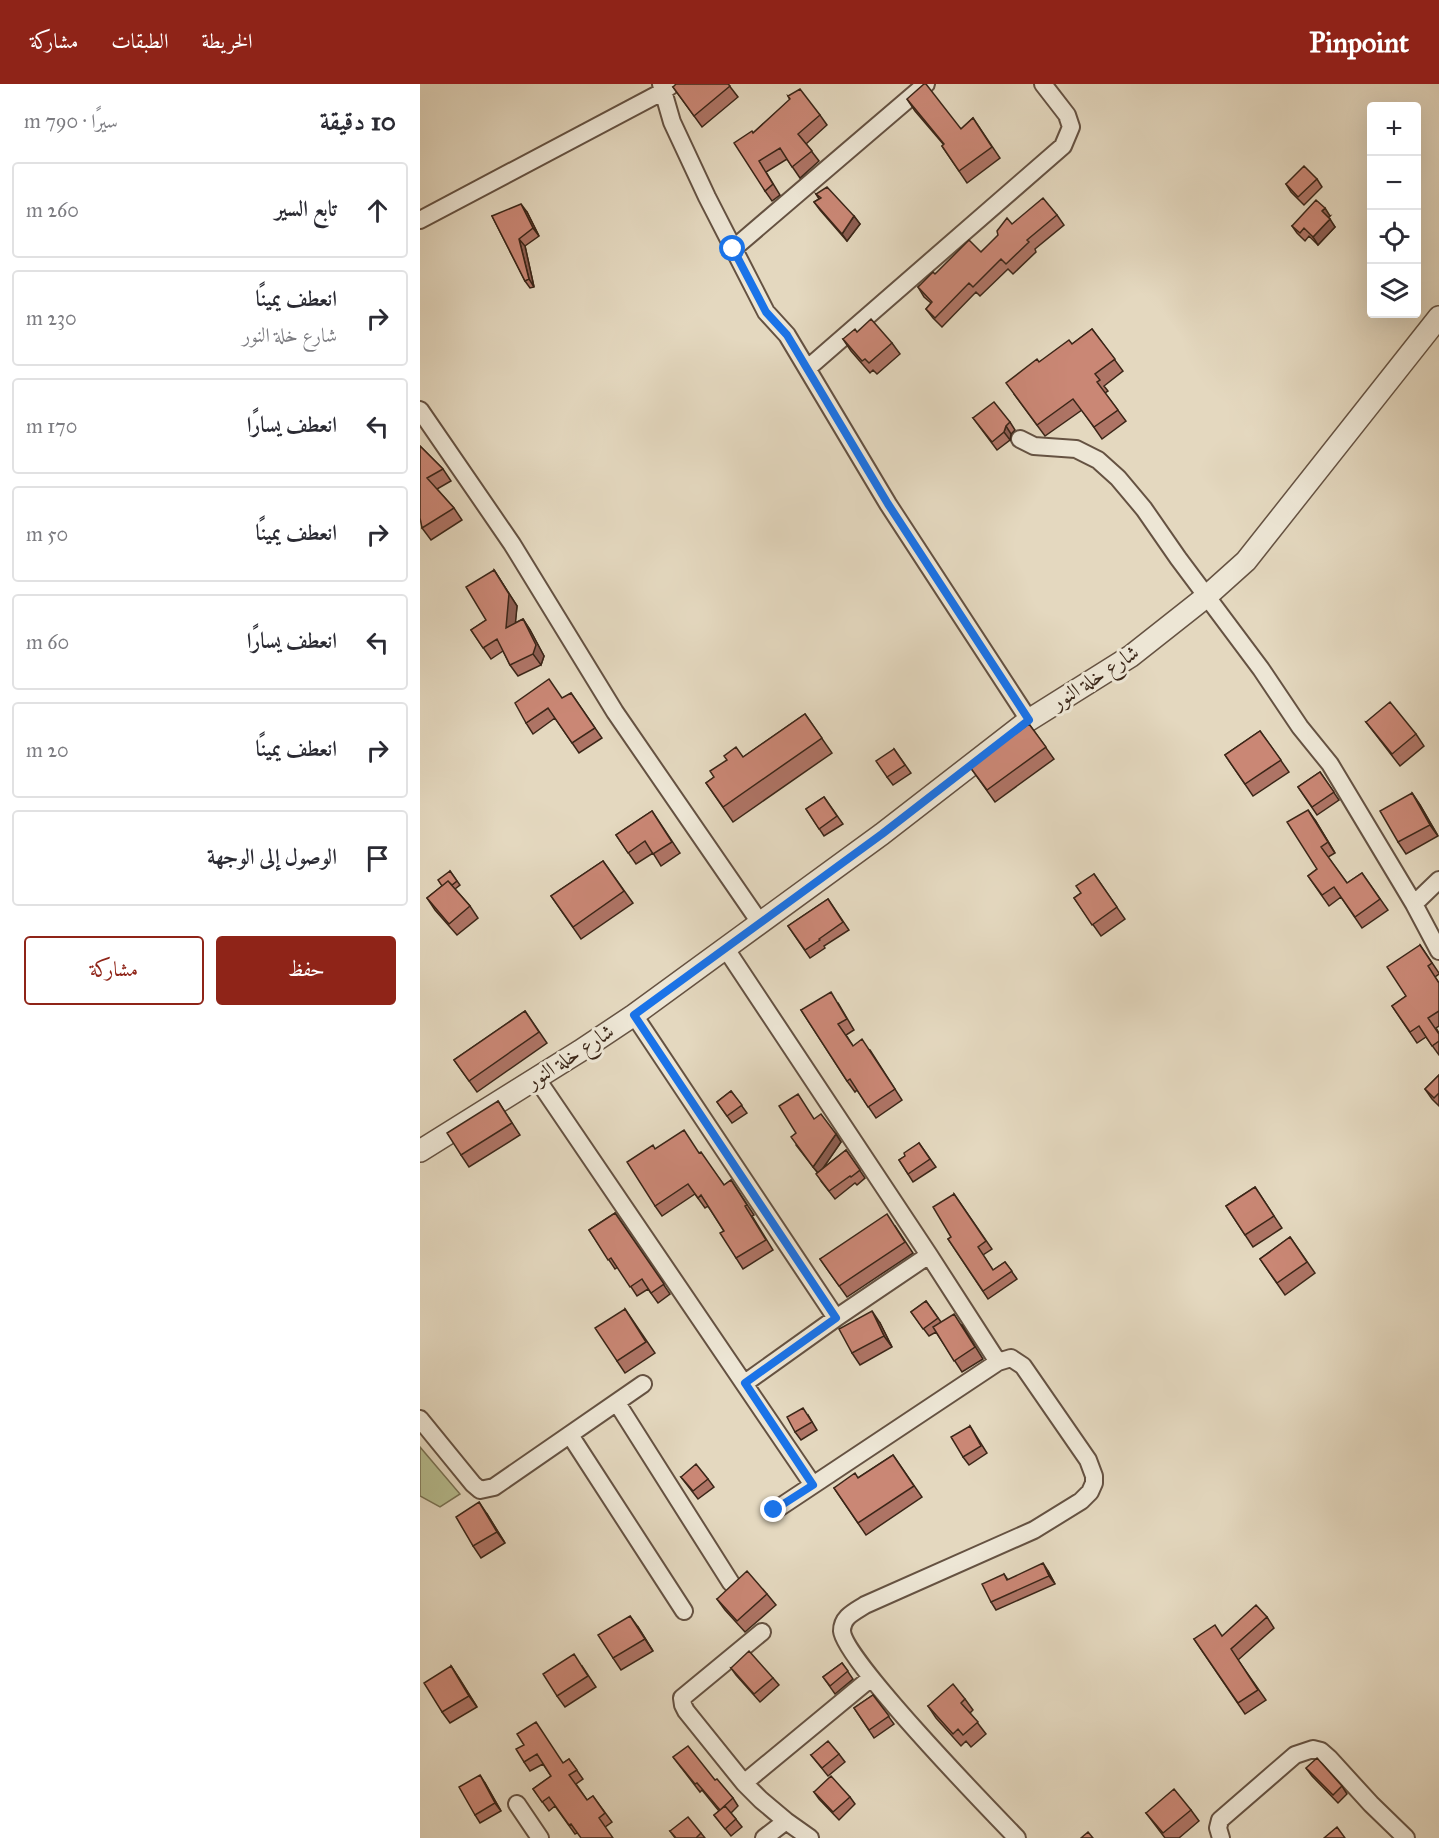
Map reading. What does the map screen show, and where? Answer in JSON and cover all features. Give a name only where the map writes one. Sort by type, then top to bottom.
[{"type":"street","points":[[733,249],[926,84]]},
{"type":"street","points":[[808,368],[1063,146],[1071,127],[1067,115],[1043,84]]},
{"type":"street","points":[[420,220],[666,87],[672,122],[707,197],[766,312],[787,335],[888,504],[1029,720]]},
{"type":"street","name":"شارع خلة النور","points":[[420,1151],[634,1015],[882,834],[1029,720],[1131,656],[1207,596],[1246,561],[1439,317]]},
{"type":"street","points":[[420,410],[512,544],[615,712],[761,924]]},
{"type":"street","points":[[1020,439],[1034,446],[1076,449],[1098,460],[1118,478],[1144,509],[1300,726],[1330,764],[1414,904],[1439,951]]},
{"type":"street","points":[[1414,904],[1439,880]]},
{"type":"street","points":[[726,949],[998,1362]]},
{"type":"street","points":[[634,1015],[836,1318]]},
{"type":"street","points":[[537,1078],[813,1485]]},
{"type":"street","points":[[745,1383],[929,1255]]},
{"type":"street","points":[[774,1510],[998,1362],[1011,1358],[1023,1366],[1088,1460],[1094,1476],[1090,1492],[1081,1501],[1034,1530],[865,1605],[848,1615],[843,1624],[842,1634],[871,1678],[945,1762],[1017,1838]]},
{"type":"street","points":[[420,1419],[480,1490],[494,1486],[643,1384]]},
{"type":"street","points":[[617,1403],[731,1583]]},
{"type":"street","points":[[570,1435],[684,1611]]},
{"type":"street","points":[[762,1632],[682,1698],[682,1705],[744,1783],[786,1821],[810,1838]]},
{"type":"street","points":[[744,1783],[871,1678]]},
{"type":"street","points":[[1221,1838],[1218,1828],[1220,1820],[1295,1755],[1313,1749],[1321,1751],[1329,1758],[1406,1838]]},
{"type":"street","points":[[517,1804],[540,1838]]},
{"type":"street","points":[[764,1838],[786,1821]]},
{"type":"green space","points":[[420,1447],[460,1494],[440,1507],[420,1496]]},
{"type":"building","points":[[676,84],[728,84],[730,86],[694,116],[673,87]]},
{"type":"building","points":[[924,84],[961,129],[973,118],[992,147],[959,171],[942,146],[944,144],[907,99]]},
{"type":"building","points":[[800,89],[820,115],[798,134],[812,151],[792,167],[780,148],[759,161],[773,184],[765,191],[734,143],[752,131],[753,133],[790,99],[788,96]]},
{"type":"building","points":[[1304,166],[1317,179],[1298,197],[1286,184]]},
{"type":"building","points":[[827,187],[854,216],[842,234],[814,202],[821,198],[816,194]]},
{"type":"building","points":[[1043,198],[1057,215],[1027,240],[1029,242],[1006,264],[1001,259],[973,287],[969,283],[935,318],[926,309],[932,302],[918,287],[933,272],[935,274],[969,240],[981,252],[998,235],[997,231],[1007,218],[1012,224]]},
{"type":"building","points":[[1316,200],[1325,208],[1322,211],[1330,219],[1313,237],[1304,228],[1300,233],[1292,226]]},
{"type":"building","points":[[521,204],[533,228],[519,239],[529,279],[525,281],[492,216]]},
{"type":"building","points":[[871,319],[892,343],[869,363],[865,359],[862,361],[843,339],[855,329],[857,332]]},
{"type":"building","points":[[1092,329],[1115,359],[1095,374],[1100,380],[1097,382],[1118,410],[1094,427],[1073,399],[1037,425],[1006,383],[1037,359],[1039,362],[1069,340],[1072,344]]},
{"type":"building","points":[[994,402],[1010,422],[1004,432],[992,442],[973,418]]},
{"type":"building","points":[[420,446],[443,469],[427,478],[454,508],[422,528],[420,518]]},
{"type":"building","points":[[494,570],[509,594],[506,628],[523,619],[536,645],[533,654],[510,665],[497,639],[483,648],[471,630],[486,620],[466,587]]},
{"type":"building","points":[[549,679],[562,698],[571,693],[595,728],[572,743],[548,708],[526,723],[515,703]]},
{"type":"building","points":[[1390,702],[1416,734],[1392,754],[1366,722]]},
{"type":"building","points":[[805,714],[822,738],[723,807],[706,783],[714,777],[710,771],[727,760],[724,756],[736,747],[743,757]]},
{"type":"building","points":[[1029,724],[1046,747],[987,790],[970,767]]},
{"type":"building","points":[[1260,731],[1281,760],[1245,784],[1225,755]]},
{"type":"building","points":[[894,749],[905,765],[887,777],[876,761]]},
{"type":"building","points":[[1320,772],[1334,792],[1312,807],[1298,787]]},
{"type":"building","points":[[1412,793],[1430,825],[1398,842],[1380,811]]},
{"type":"building","points":[[824,797],[837,816],[819,829],[806,809]]},
{"type":"building","points":[[1308,810],[1328,842],[1321,847],[1347,883],[1362,873],[1380,899],[1355,917],[1334,887],[1322,895],[1308,876],[1317,869],[1287,822]]},
{"type":"building","points":[[652,811],[672,842],[653,854],[645,841],[628,853],[616,835]]},
{"type":"building","points":[[603,861],[624,891],[573,927],[551,896]]},
{"type":"building","points":[[450,871],[457,881],[452,885],[448,881],[442,886],[438,880]]},
{"type":"building","points":[[1094,874],[1117,907],[1092,925],[1074,898],[1081,893],[1076,886]]},
{"type":"building","points":[[448,881],[470,906],[449,924],[427,898]]},
{"type":"building","points":[[828,899],[843,922],[805,950],[788,926]]},
{"type":"building","points":[[1420,945],[1432,963],[1428,966],[1439,983],[1439,1011],[1428,1018],[1439,1034],[1439,1041],[1432,1046],[1419,1026],[1410,1032],[1392,1006],[1406,996],[1387,967]]},
{"type":"building","points":[[831,992],[847,1019],[838,1024],[853,1046],[862,1039],[895,1089],[868,1107],[850,1079],[847,1081],[801,1010]]},
{"type":"building","points":[[525,1011],[539,1032],[469,1081],[454,1060]]},
{"type":"building","points":[[1439,1075],[1439,1093],[1434,1098],[1425,1089]]},
{"type":"building","points":[[731,1091],[742,1105],[727,1116],[717,1102]]},
{"type":"building","points":[[798,1094],[814,1119],[821,1114],[836,1134],[813,1167],[791,1137],[796,1133],[779,1106]]},
{"type":"building","points":[[498,1101],[512,1123],[461,1155],[447,1133]]},
{"type":"building","points":[[684,1130],[724,1185],[731,1180],[766,1240],[736,1258],[720,1233],[724,1231],[701,1195],[698,1198],[688,1184],[655,1206],[627,1162],[653,1145],[655,1149]]},
{"type":"building","points":[[919,1143],[930,1159],[908,1174],[899,1160],[905,1156],[904,1153]]},
{"type":"building","points":[[846,1150],[860,1170],[829,1191],[816,1174]]},
{"type":"building","points":[[1255,1187],[1274,1216],[1245,1235],[1226,1206]]},
{"type":"building","points":[[954,1194],[986,1241],[978,1247],[993,1270],[1005,1262],[1012,1271],[983,1291],[948,1239],[951,1237],[933,1207]]},
{"type":"building","points":[[615,1213],[664,1284],[651,1293],[642,1279],[630,1287],[611,1258],[608,1260],[589,1230]]},
{"type":"building","points":[[887,1214],[905,1242],[839,1286],[820,1259]]},
{"type":"building","points":[[1290,1237],[1307,1262],[1277,1283],[1260,1259]]},
{"type":"building","points":[[926,1301],[938,1318],[923,1329],[911,1312]]},
{"type":"building","points":[[625,1309],[646,1342],[617,1361],[595,1328]]},
{"type":"building","points":[[872,1311],[884,1336],[852,1353],[839,1329]]},
{"type":"building","points":[[954,1314],[975,1347],[954,1361],[933,1327]]},
{"type":"building","points":[[803,1408],[812,1422],[795,1432],[787,1417]]},
{"type":"building","points":[[970,1426],[981,1446],[963,1457],[951,1437]]},
{"type":"building","points":[[893,1455],[914,1486],[858,1523],[834,1488],[855,1473],[858,1478]]},
{"type":"building","points":[[696,1464],[708,1479],[693,1491],[681,1477]]},
{"type":"building","points":[[479,1502],[497,1532],[473,1546],[456,1517]]},
{"type":"building","points":[[1043,1563],[1049,1576],[991,1602],[982,1584],[1004,1574],[1007,1580]]},
{"type":"building","points":[[747,1571],[767,1594],[737,1621],[717,1599]]},
{"type":"building","points":[[1256,1605],[1267,1617],[1231,1649],[1258,1690],[1238,1703],[1194,1639],[1215,1625],[1222,1636]]},
{"type":"building","points":[[630,1616],[645,1639],[613,1658],[598,1635]]},
{"type":"building","points":[[749,1651],[773,1678],[754,1694],[731,1668]]},
{"type":"building","points":[[574,1654],[588,1676],[557,1696],[543,1674]]},
{"type":"building","points":[[842,1663],[848,1671],[830,1686],[823,1677]]},
{"type":"building","points":[[451,1666],[469,1696],[442,1712],[424,1683]]},
{"type":"building","points":[[953,1684],[965,1699],[961,1703],[978,1722],[963,1735],[958,1729],[953,1734],[928,1706]]},
{"type":"building","points":[[873,1695],[889,1716],[869,1730],[854,1708]]},
{"type":"building","points":[[536,1722],[563,1763],[569,1759],[577,1770],[569,1775],[587,1800],[593,1796],[605,1813],[599,1818],[613,1838],[581,1838],[549,1797],[542,1802],[533,1789],[551,1776],[537,1754],[524,1762],[516,1749],[524,1745],[517,1734]]},
{"type":"building","points":[[828,1741],[839,1754],[822,1768],[811,1755]]},
{"type":"building","points":[[688,1746],[715,1780],[717,1779],[733,1798],[720,1810],[673,1757]]},
{"type":"building","points":[[1317,1758],[1342,1786],[1333,1795],[1306,1768]]},
{"type":"building","points":[[480,1775],[495,1803],[475,1815],[459,1787]]},
{"type":"building","points":[[831,1776],[850,1797],[833,1812],[814,1792]]},
{"type":"building","points":[[1174,1789],[1191,1810],[1163,1833],[1146,1813]]},
{"type":"building","points":[[725,1806],[736,1819],[725,1829],[714,1815]]},
{"type":"building","points":[[688,1817],[701,1833],[696,1838],[676,1838],[670,1831]]},
{"type":"building","points":[[1337,1827],[1345,1838],[1324,1838]]},
{"type":"building","points":[[1088,1832],[1093,1838],[1081,1838]]},
{"type":"route","points":[[733,249],[766,312],[787,335],[888,504],[1029,720],[882,834],[634,1015],[836,1318],[745,1383],[813,1485],[774,1510]]}]
